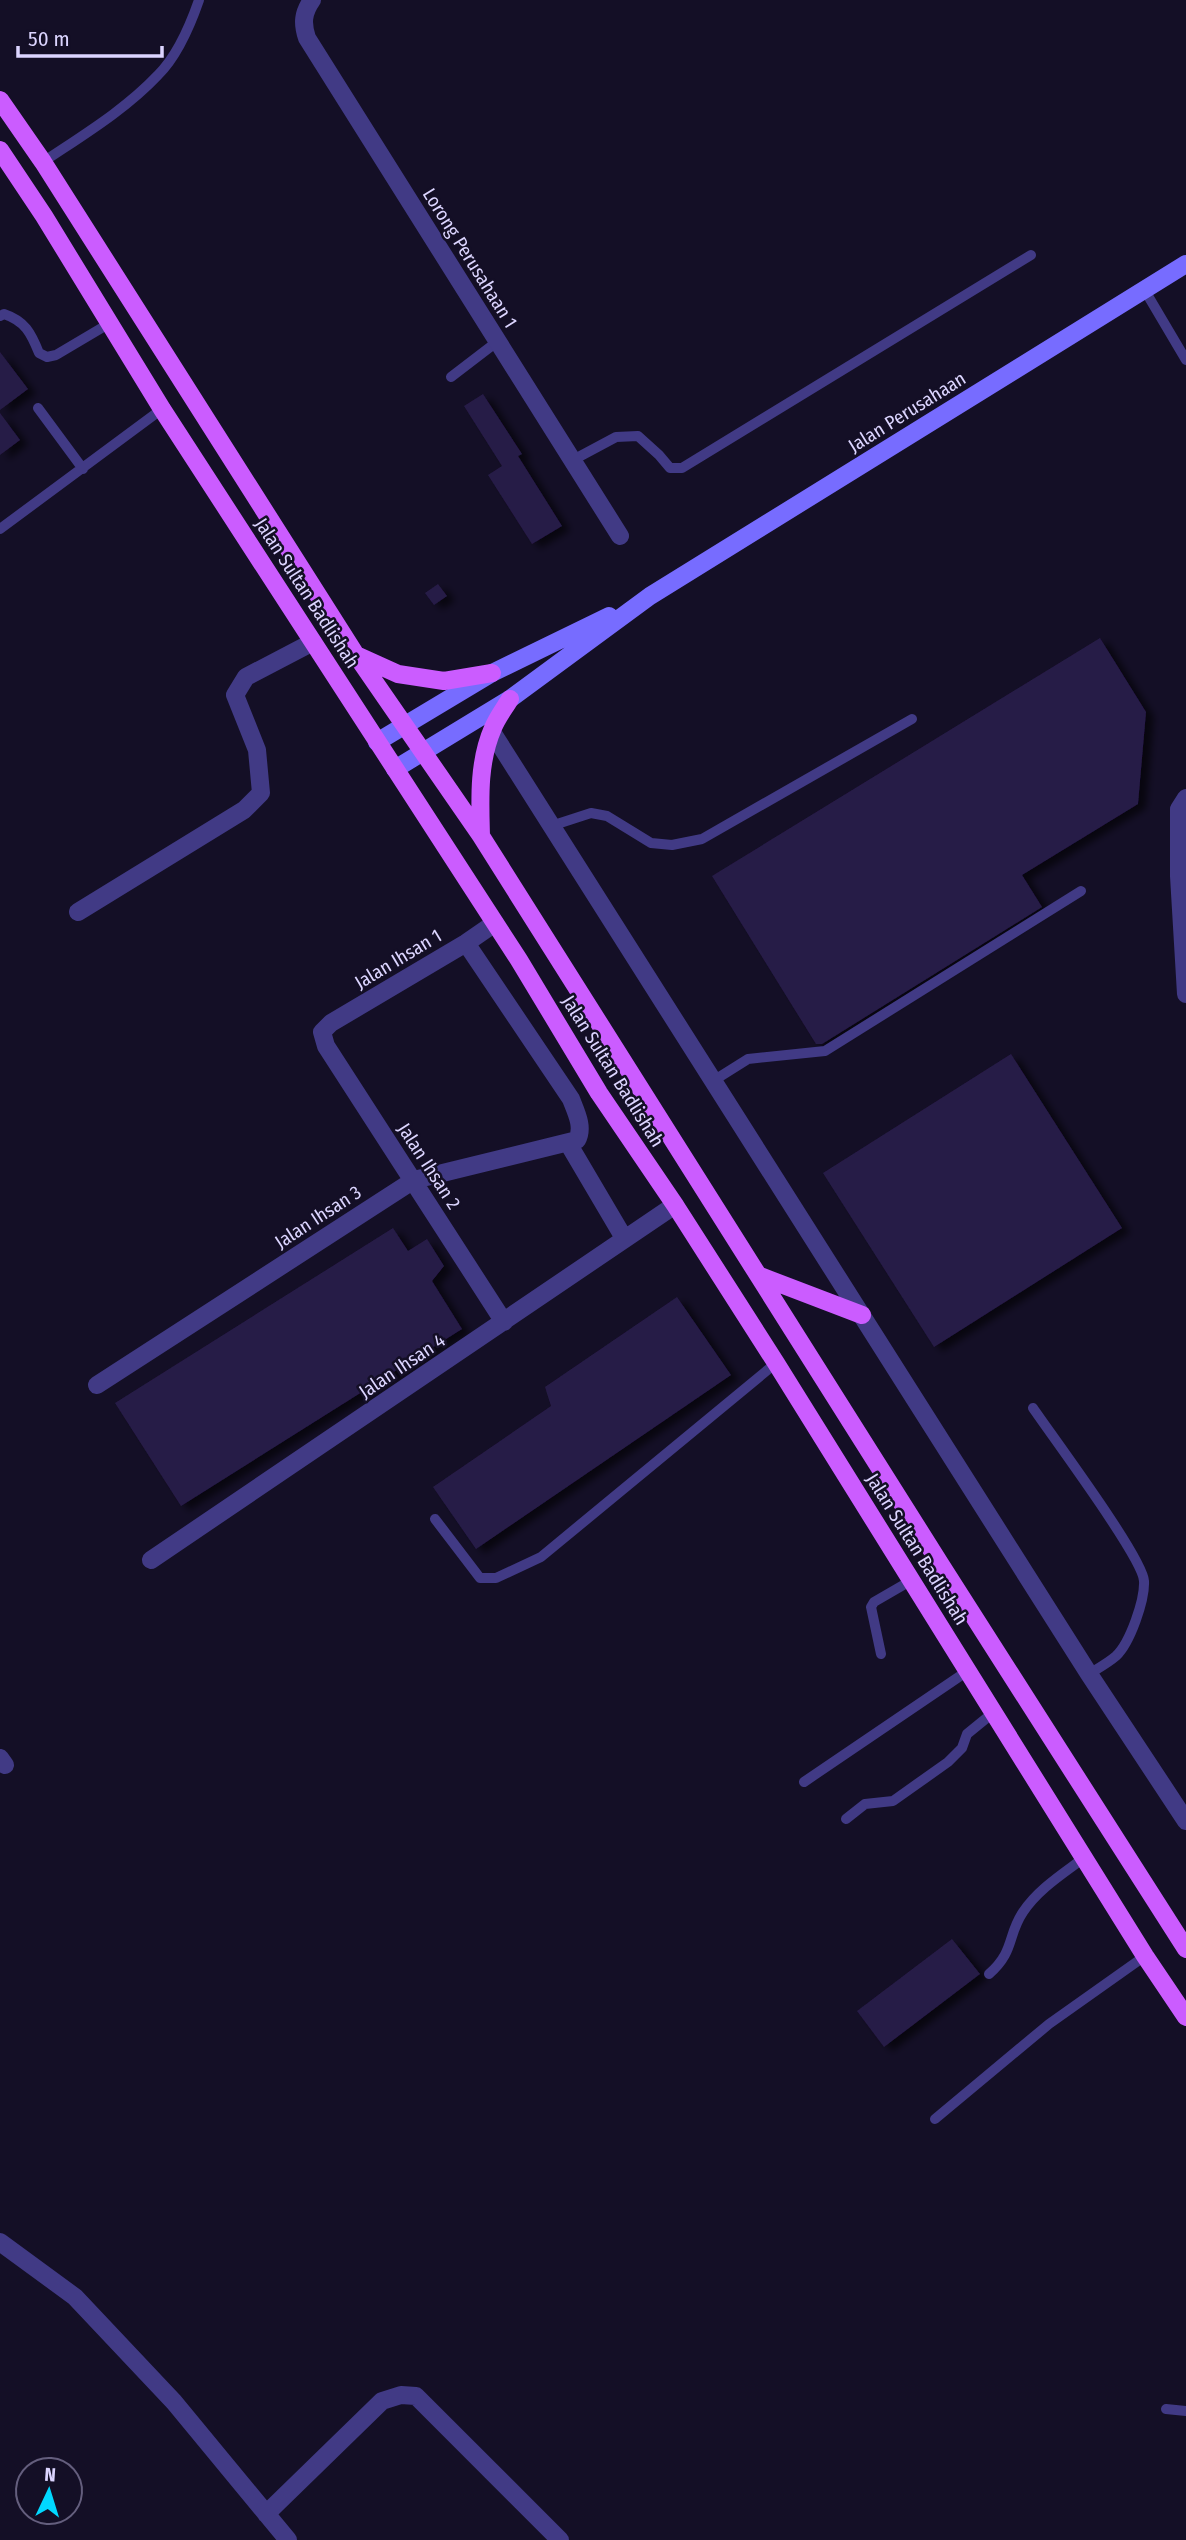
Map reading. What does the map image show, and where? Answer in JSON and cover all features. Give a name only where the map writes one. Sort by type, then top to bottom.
[{"type":"main road","name":"Jalan Sultan Badlishah","points":[[0,100],[43,162],[356,655],[481,836],[1186,1949]]},
{"type":"main road","name":"Jalan Sultan Badlishah","points":[[0,150],[162,409],[495,923],[599,1093],[675,1205],[776,1363],[1145,1956],[1186,2017]]},
{"type":"main road","name":"Jalan Perusahaan","points":[[395,769],[510,699],[650,596],[1186,264]]},
{"type":"main road","name":"Jalan Perusahaan","points":[[377,742],[492,673],[650,596]]},
{"type":"main road","points":[[356,655],[398,674],[444,681],[492,673]]},
{"type":"main road","points":[[481,836],[480,788],[484,760],[492,732],[510,699]]},
{"type":"main road","points":[[760,1276],[862,1315]]},
{"type":"street","name":"Lorong Perusahaan 1","points":[[312,0],[303,19],[307,38],[620,536]]},
{"type":"street","points":[[78,912],[244,810],[261,793],[257,750],[234,695],[246,677],[313,642]]},
{"type":"street","points":[[492,732],[1089,1674],[1186,1821]]},
{"type":"street","points":[[1186,798],[1179,809],[1178,876],[1186,994]]},
{"type":"street","name":"Jalan Ihsan 1","points":[[323,1032],[331,1023],[495,923]]},
{"type":"street","points":[[466,943],[571,1099],[579,1119],[574,1139],[624,1238]]},
{"type":"street","name":"Jalan Ihsan 2","points":[[323,1032],[326,1046],[504,1322]]},
{"type":"street","name":"Jalan Ihsan 3","points":[[97,1385],[414,1180],[574,1139]]},
{"type":"street","name":"Jalan Ihsan 4","points":[[152,1560],[675,1205]]},
{"type":"street","points":[[0,2242],[75,2297],[173,2402],[288,2540]]},
{"type":"street","points":[[266,2514],[382,2401],[401,2395],[416,2396],[560,2540]]},
{"type":"lane","points":[[43,162],[116,113],[160,73],[188,30],[199,0]]},
{"type":"lane","points":[[573,460],[616,437],[638,436],[670,468],[682,468],[1031,255]]},
{"type":"lane","points":[[1144,289],[1186,360]]},
{"type":"lane","points":[[0,316],[4,314],[16,318],[30,330],[38,353],[47,357],[56,355],[110,323]]},
{"type":"lane","points":[[451,377],[498,341]]},
{"type":"lane","points":[[38,408],[83,468]]},
{"type":"lane","points":[[0,529],[162,409]]},
{"type":"lane","points":[[551,825],[591,813],[607,817],[651,843],[672,845],[702,839],[912,719]]},
{"type":"lane","points":[[713,1082],[748,1059],[825,1051],[1081,891]]},
{"type":"lane","points":[[435,1519],[480,1578],[488,1580],[507,1573],[541,1557],[776,1363]]},
{"type":"lane","points":[[1033,1408],[1130,1550],[1144,1580],[1139,1610],[1117,1655],[1089,1674]]},
{"type":"lane","points":[[881,1654],[872,1607],[874,1602],[912,1580]]},
{"type":"lane","points":[[803,1783],[969,1670]]},
{"type":"lane","points":[[846,1819],[865,1804],[893,1801],[948,1762],[962,1748],[967,1734],[994,1712]]},
{"type":"lane","points":[[989,1974],[1002,1962],[1024,1910],[1048,1885],[1085,1857]]},
{"type":"lane","points":[[935,2119],[1049,2024],[1145,1956]]},
{"type":"lane","points":[[1166,2409],[1186,2410]]},
{"type":"building","points":[[0,352],[28,389],[0,410]]},
{"type":"building","points":[[483,394],[522,454],[518,456],[562,526],[532,544],[488,475],[502,466],[464,406]]},
{"type":"building","points":[[0,413],[20,440],[0,455]]},
{"type":"building","points":[[438,584],[447,596],[434,605],[425,593]]},
{"type":"building","points":[[1100,638],[1146,712],[1138,804],[1022,875],[1042,907],[822,1044],[816,1044],[712,876]]},
{"type":"building","points":[[1011,1054],[1122,1228],[934,1347],[823,1173]]},
{"type":"building","points":[[393,1228],[408,1251],[427,1239],[444,1266],[432,1281],[462,1329],[181,1506],[115,1403]]},
{"type":"building","points":[[677,1297],[731,1375],[476,1549],[433,1487],[551,1406],[545,1387]]},
{"type":"building","points":[[952,1939],[980,1974],[884,2047],[857,2011]]}]
